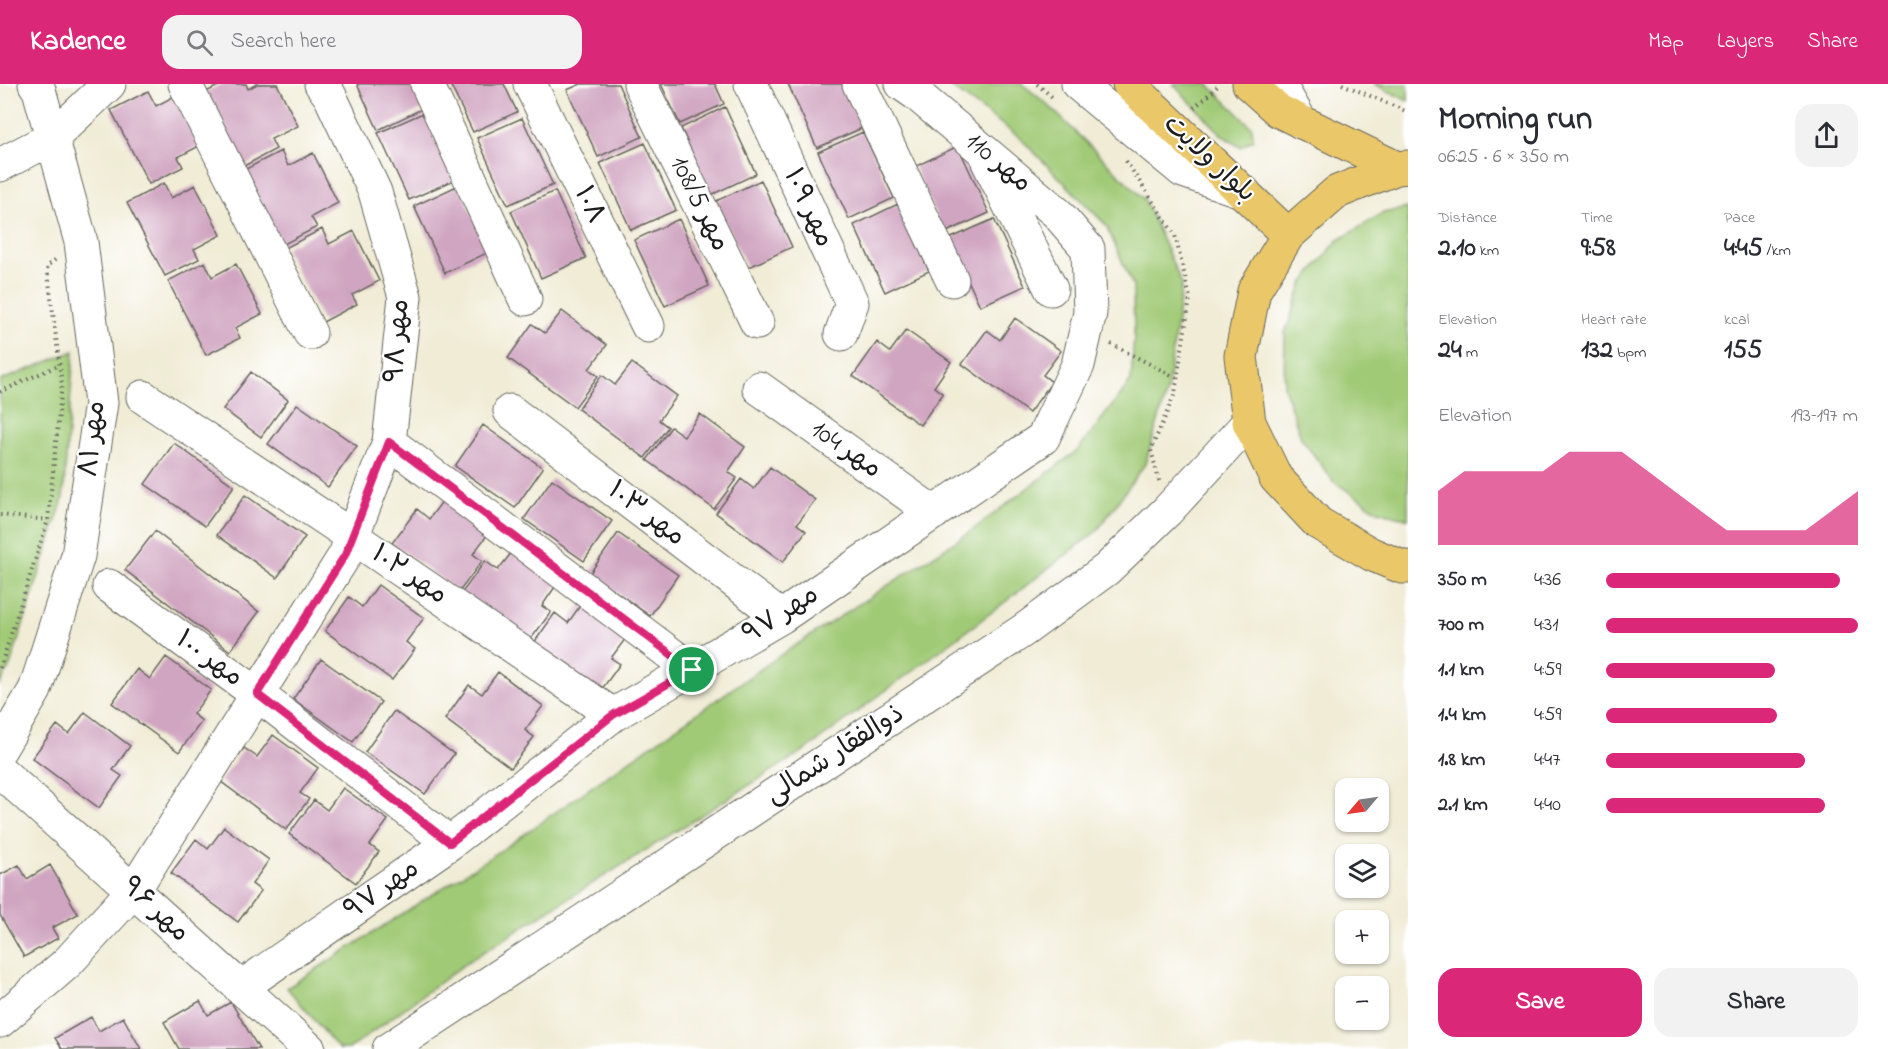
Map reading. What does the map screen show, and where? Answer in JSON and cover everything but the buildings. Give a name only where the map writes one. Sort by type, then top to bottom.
[{"type":"main road","name":"بلوار ولایت","points":[[1129,84],[1288,235]]},
{"type":"main road","points":[[1249,84],[1279,111],[1403,168]]},
{"type":"main road","points":[[1403,168],[1337,192],[1288,235],[1254,291],[1241,356],[1249,422],[1276,478],[1318,523],[1371,554],[1406,570]]},
{"type":"street","name":"مهر ۸۱","points":[[0,749],[35,690],[78,556],[101,403],[81,242],[39,90],[35,84]]},
{"type":"street","points":[[0,165],[52,138],[109,84]]},
{"type":"street","points":[[185,84],[310,333]]},
{"type":"street","name":"مهر ۹۸","points":[[0,1021],[67,963],[134,890],[345,555],[389,442],[405,297],[375,192],[330,96],[321,84]]},
{"type":"street","points":[[427,84],[525,299]]},
{"type":"street","name":"۱۰۸","points":[[530,84],[648,326]]},
{"type":"street","name":"مهر 108/5","points":[[640,84],[757,323]]},
{"type":"street","name":"مهر ۱۰۹","points":[[751,84],[852,303],[841,334]]},
{"type":"street","points":[[859,84],[951,280]]},
{"type":"street","name":"مهر 110","points":[[902,84],[1058,213],[1088,249]]},
{"type":"street","points":[[1280,84],[1301,122]]},
{"type":"street","points":[[1067,92],[1183,171],[1244,192]]},
{"type":"street","points":[[982,149],[1051,289]]},
{"type":"street","name":"مهر ۹۷","points":[[240,988],[450,843],[613,715],[781,617],[1043,438],[1078,365],[1090,313],[1088,249]]},
{"type":"street","name":"مهر 104","points":[[759,388],[934,513]]},
{"type":"street","name":"مهر ۱۰۲","points":[[143,397],[613,715]]},
{"type":"street","name":"مهر ۱۰۳","points":[[510,411],[781,617]]},
{"type":"street","name":"ذوالفقار شمالی","points":[[389,1049],[1024,630],[1107,569],[1167,512],[1249,422]]},
{"type":"street","points":[[389,442],[692,670]]},
{"type":"street","name":"مهر ۱۰۰","points":[[109,586],[257,694],[450,843]]},
{"type":"street","name":"مهر ۹۶","points":[[0,771],[309,1049]]},
{"type":"path","points":[[1037,84],[1067,92]]},
{"type":"path","points":[[1342,84],[1408,112]]},
{"type":"path","points":[[1117,154],[1126,162],[1175,235],[1190,298],[1174,393],[1151,450],[1167,512]]},
{"type":"path","points":[[0,668],[48,520],[62,384],[47,266],[81,242]]},
{"type":"path","points":[[1086,330],[1177,378]]},
{"type":"path","points":[[0,392],[59,365]]},
{"type":"path","points":[[0,515],[48,520]]},
{"type":"green space","points":[[947,84],[1022,84],[1047,104],[1144,199],[1182,284],[1167,392],[1145,464],[1097,531],[807,749],[469,961],[349,1049],[339,1049],[287,988],[500,851],[782,654],[967,534],[1078,450],[1131,381],[1134,334],[1133,286],[1106,225],[1019,137]]},
{"type":"green space","points":[[1173,84],[1208,84],[1252,127],[1253,140],[1240,147],[1223,136]]},
{"type":"green space","points":[[1374,84],[1408,84],[1408,101]]},
{"type":"green space","points":[[1408,208],[1408,519],[1378,511],[1333,481],[1301,438],[1284,387],[1285,333],[1303,283],[1337,241],[1383,213]]},
{"type":"green space","points":[[74,351],[63,499],[10,666],[0,684],[0,381]]},
{"type":"route","points":[[389,442],[692,670],[613,715],[450,843],[257,694],[345,555],[389,442]]}]
